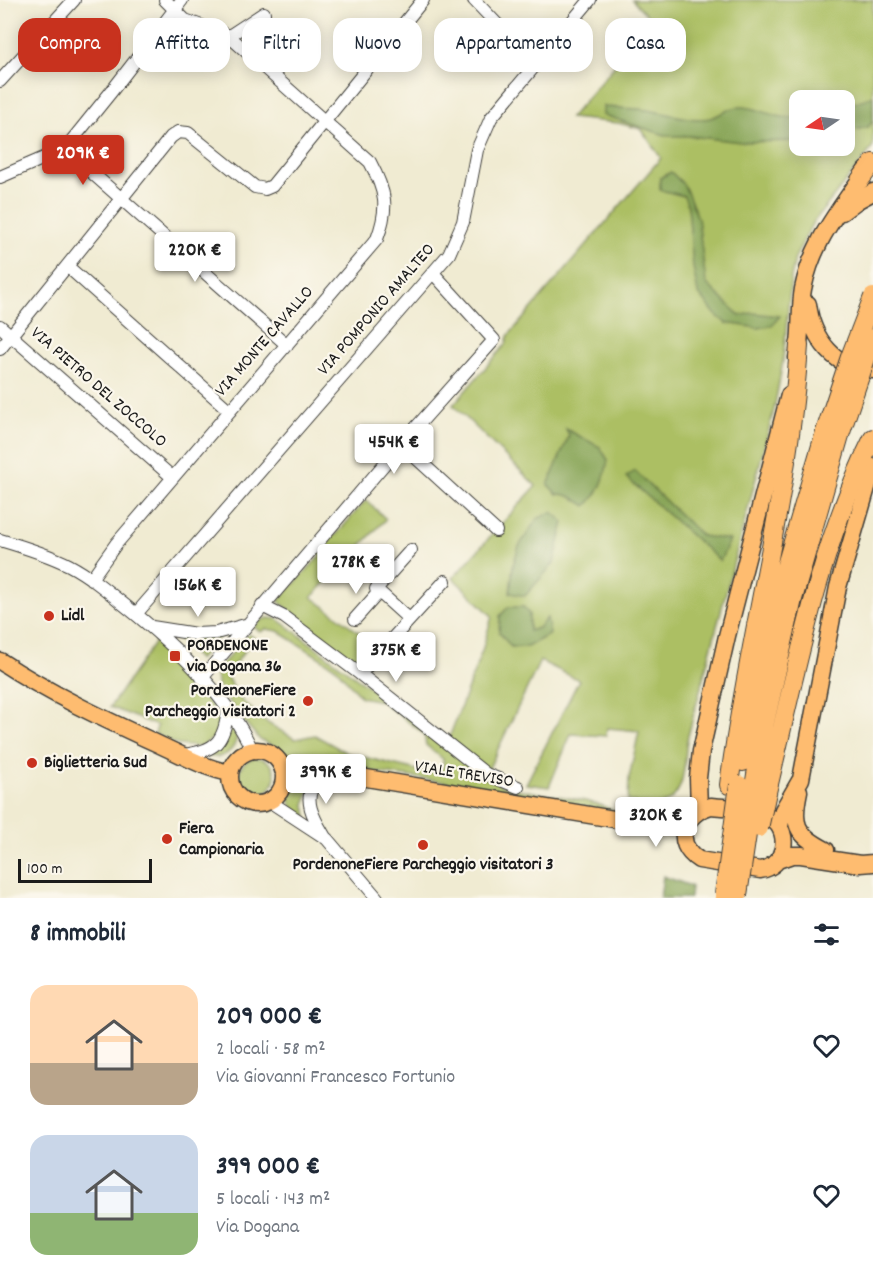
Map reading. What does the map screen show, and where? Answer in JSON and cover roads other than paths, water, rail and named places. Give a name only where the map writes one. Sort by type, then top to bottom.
[{"type":"highway","points":[[866,186],[873,161]]},
{"type":"highway","points":[[731,896],[748,787],[850,357],[873,297]]},
{"type":"highway","points":[[833,434],[873,339]]},
{"type":"highway","points":[[731,896],[748,787],[747,667],[789,443],[797,389],[800,345]]},
{"type":"highway","points":[[748,787],[834,532],[873,438]]},
{"type":"main road","points":[[685,845],[684,832],[695,813],[701,751],[727,636],[800,345],[803,289],[824,232],[838,209],[866,186]]},
{"type":"main road","points":[[810,267],[807,297],[809,314],[821,343],[843,363],[862,370],[873,370]]},
{"type":"main road","points":[[826,850],[801,834],[795,810],[838,587],[873,467]]},
{"type":"main road","points":[[0,661],[34,684],[205,766],[230,773]]},
{"type":"main road","points":[[252,750],[268,752],[275,756],[283,770],[282,788],[277,796],[269,801],[261,804],[245,801],[233,789],[230,773],[237,758],[252,750]]},
{"type":"main road","name":"VIALE TREVISO","points":[[283,770],[318,770],[638,823],[668,823],[711,806],[759,812],[772,819],[794,843],[862,857],[873,862]]},
{"type":"main road","points":[[778,860],[783,848],[783,810],[801,779]]},
{"type":"main road","name":"VIALE TREVISO","points":[[638,823],[665,833],[685,845],[690,855],[699,860],[729,865],[760,870],[768,869],[778,860],[792,855],[860,864],[873,862]]},
{"type":"street","points":[[0,81],[74,0]]},
{"type":"street","points":[[165,0],[183,18]]},
{"type":"street","points":[[0,177],[65,149],[182,0]]},
{"type":"street","points":[[0,349],[122,200],[171,136],[178,132],[188,133],[255,187],[265,189],[272,186],[423,0]]},
{"type":"street","points":[[474,0],[491,18]]},
{"type":"street","name":"VIA POMPONIO AMALTEO","points":[[575,18],[590,0]]},
{"type":"street","points":[[230,35],[264,13]]},
{"type":"street","name":"VIA MONTE CAVALLO","points":[[91,579],[116,544],[172,477],[377,239],[384,219],[386,202],[380,180],[370,162],[230,37]]},
{"type":"street","name":"VIA POMPONIO AMALTEO","points":[[136,614],[434,274],[449,254],[463,222],[482,135],[496,110],[528,72]]},
{"type":"street","points":[[65,149],[287,345]]},
{"type":"street","points":[[67,266],[230,411]]},
{"type":"street","points":[[202,678],[401,444],[494,340],[434,274]]},
{"type":"street","name":"VIA PIETRO DEL ZOCCOLO","points":[[0,326],[172,477]]},
{"type":"street","points":[[401,444],[496,531]]},
{"type":"street","points":[[0,540],[32,549],[70,566],[91,579],[152,627],[174,646],[202,678],[243,730],[252,750]]},
{"type":"street","points":[[409,619],[376,589],[411,550]]},
{"type":"street","points":[[360,674],[445,581]]},
{"type":"street","points":[[355,619],[379,592]]},
{"type":"street","points":[[262,606],[285,616],[486,774],[519,787]]},
{"type":"street","points":[[152,627],[196,633],[216,633],[245,625]]},
{"type":"street","points":[[183,755],[207,750],[220,741],[226,726],[228,710]]},
{"type":"street","points":[[335,773],[318,782],[312,789],[309,804],[326,838],[378,898]]},
{"type":"street","points":[[269,801],[326,838]]},
{"type":"place","name":"Lidl","points":[[49,616]]},
{"type":"place","name":"PORDENONE via Dogana 36","points":[[175,656]]},
{"type":"place","name":"PordenoneFiere Parcheggio visitatori 2","points":[[308,701]]},
{"type":"place","name":"Biglietteria Sud","points":[[32,763]]},
{"type":"place","name":"Fiera Campionaria","points":[[167,839]]},
{"type":"place","name":"PordenoneFiere Parcheggio visitatori 3","points":[[423,845]]}]
